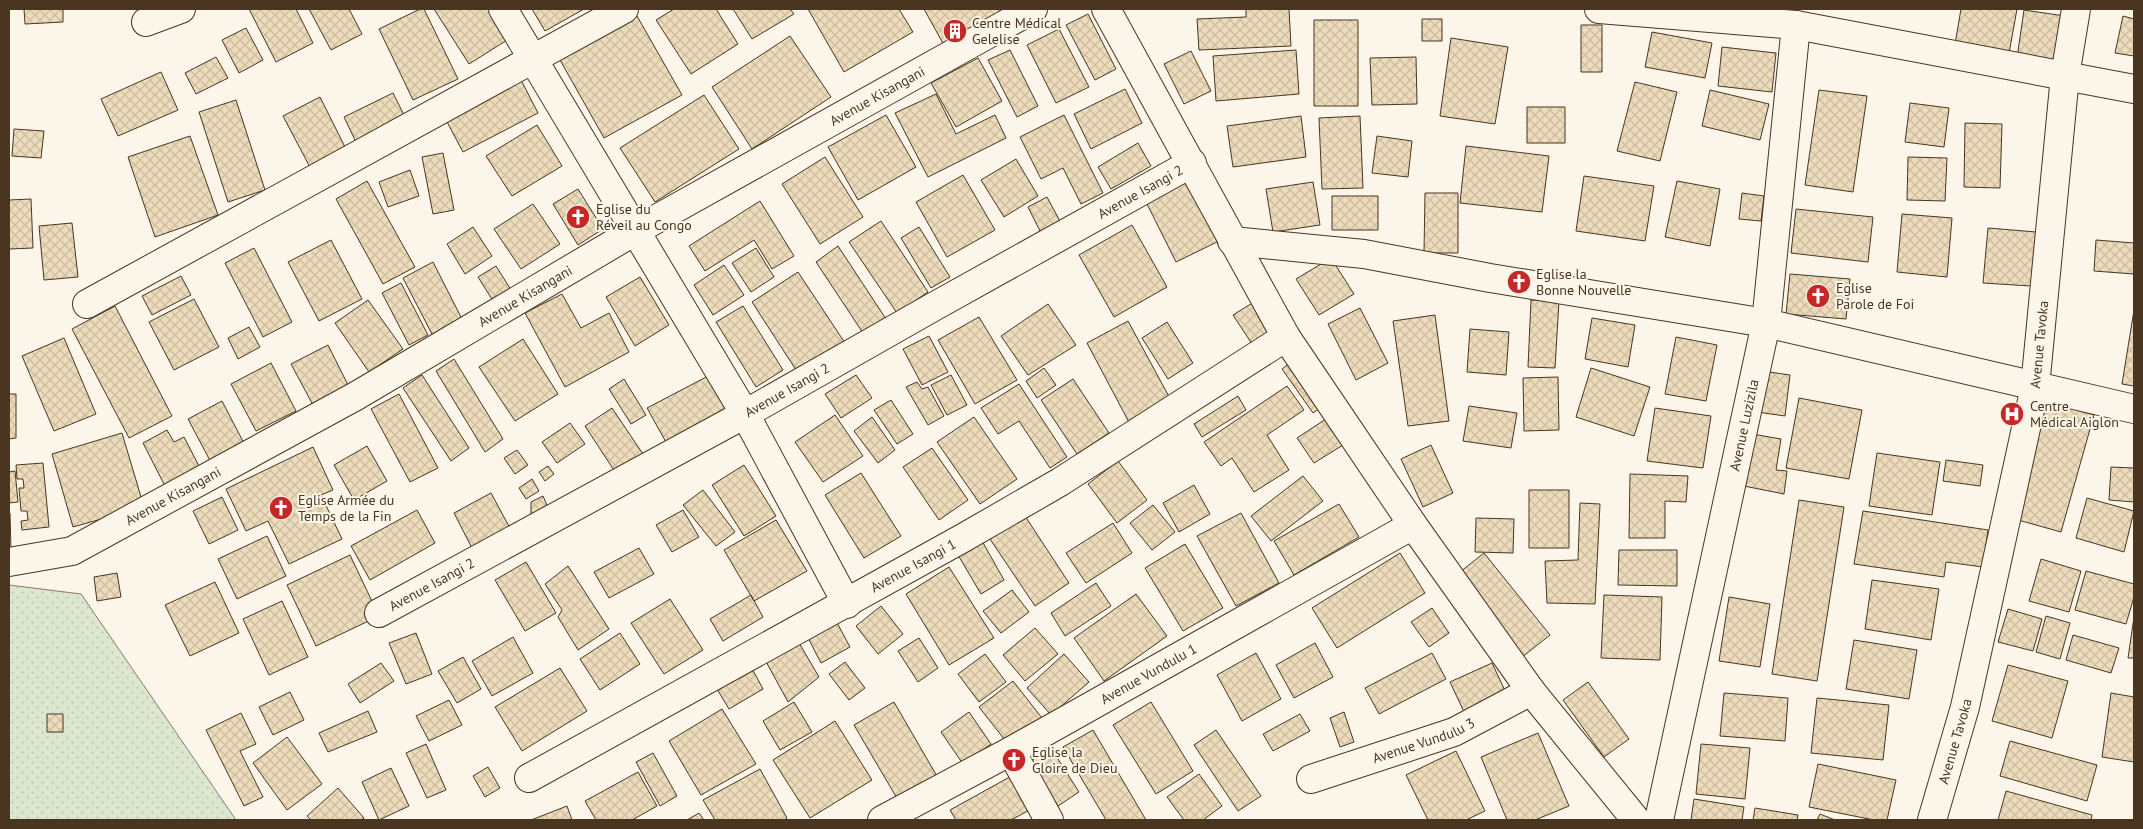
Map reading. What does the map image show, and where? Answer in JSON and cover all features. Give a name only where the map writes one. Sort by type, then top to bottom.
[{"type":"street","points":[[146,22],[181,9]]},
{"type":"street","points":[[503,9],[746,414],[847,604]]},
{"type":"street","points":[[86,304],[624,9]]},
{"type":"street","name":"Avenue Kisangani","points":[[9,562],[72,551],[356,396],[635,231],[1033,9]]},
{"type":"street","points":[[1106,9],[1286,337],[1413,525],[1531,691],[1636,820]]},
{"type":"street","points":[[1599,9],[1796,25],[2134,89]]},
{"type":"street","name":"Avenue Tavoka","points":[[1932,820],[1965,707],[2034,387],[2065,76],[2076,9]]},
{"type":"street","name":"Avenue Luzizila","points":[[1659,820],[1766,323],[1796,25]]},
{"type":"street","name":"Avenue Isangi 2","points":[[380,613],[746,414],[1192,163]]},
{"type":"street","points":[[1232,241],[1364,254],[1490,278],[1766,323],[2134,409]]},
{"type":"street","name":"Avenue Isangi 1","points":[[529,778],[847,604],[1060,482],[1286,337]]},
{"type":"street","name":"Avenue Vundulu 1","points":[[882,820],[1011,751],[1413,525]]},
{"type":"street","name":"Avenue Vundulu 3","points":[[1312,779],[1454,732],[1531,691]]},
{"type":"street","points":[[1011,751],[1049,820]]},
{"type":"green space","points":[[9,585],[81,594],[236,820],[9,820]]},
{"type":"building","points":[[24,9],[63,9],[63,22],[25,24]]},
{"type":"building","points":[[249,9],[296,9],[313,43],[276,62]]},
{"type":"building","points":[[309,9],[349,9],[362,34],[331,50]]},
{"type":"building","points":[[420,9],[424,9],[458,79],[413,100],[379,29]]},
{"type":"building","points":[[434,9],[494,9],[512,37],[469,64]]},
{"type":"building","points":[[532,9],[584,9],[545,31]]},
{"type":"building","points":[[674,9],[716,9],[738,44],[691,74],[656,20]]},
{"type":"building","points":[[733,9],[790,9],[794,14],[752,39]]},
{"type":"building","points":[[808,9],[899,9],[913,32],[844,72]]},
{"type":"building","name":"Centre Médical Gelelise","points":[[924,9],[998,9],[1002,15],[945,47]]},
{"type":"building","points":[[1246,9],[1289,9],[1291,46],[1199,50],[1197,19],[1246,17]]},
{"type":"building","points":[[1961,9],[2017,9],[2008,59],[1954,50]]},
{"type":"building","points":[[2024,10],[2065,16],[2058,64],[2017,58]]},
{"type":"building","points":[[1088,14],[1116,69],[1095,80],[1066,25]]},
{"type":"building","points":[[637,16],[682,95],[604,138],[560,60]]},
{"type":"building","points":[[2123,16],[2134,19],[2134,56],[2115,53]]},
{"type":"building","points":[[1422,19],[1442,19],[1442,41],[1422,41]]},
{"type":"building","points":[[1314,20],[1358,20],[1358,106],[1314,106]]},
{"type":"building","points":[[1581,25],[1602,25],[1602,72],[1581,72]]},
{"type":"building","points":[[246,28],[263,60],[239,73],[222,40]]},
{"type":"building","points":[[1059,29],[1089,87],[1056,103],[1027,45]]},
{"type":"building","points":[[1652,32],[1712,43],[1705,78],[1645,67]]},
{"type":"building","points":[[790,36],[831,97],[752,149],[712,87]]},
{"type":"building","points":[[1451,38],[1508,47],[1495,124],[1440,116]]},
{"type":"building","points":[[1722,47],[1776,53],[1772,92],[1718,86]]},
{"type":"building","points":[[1010,50],[1038,106],[1017,117],[988,60]]},
{"type":"building","points":[[1296,50],[1299,94],[1216,101],[1213,56]]},
{"type":"building","points":[[1191,51],[1211,91],[1184,104],[1164,64]]},
{"type":"building","points":[[216,57],[228,78],[196,94],[185,73]]},
{"type":"building","points":[[1416,57],[1417,104],[1372,105],[1370,58]]},
{"type":"building","points":[[978,58],[1002,101],[956,127],[931,83]]},
{"type":"building","points":[[161,72],[178,110],[118,136],[101,99]]},
{"type":"building","points":[[521,80],[538,113],[463,152],[446,120]]},
{"type":"building","points":[[1635,82],[1677,92],[1660,161],[1617,151]]},
{"type":"building","points":[[1125,89],[1142,123],[1091,149],[1074,114]]},
{"type":"building","points":[[1710,90],[1769,104],[1760,140],[1702,126]]},
{"type":"building","points":[[1819,90],[1867,96],[1853,192],[1805,185]]},
{"type":"building","points":[[393,93],[405,117],[356,142],[344,117]]},
{"type":"building","points":[[936,94],[956,134],[995,115],[1006,138],[928,177],[895,113]]},
{"type":"building","points":[[704,95],[739,149],[655,202],[620,148]]},
{"type":"building","points":[[320,97],[349,155],[313,173],[283,116]]},
{"type":"building","points":[[236,100],[265,190],[228,202],[199,112]]},
{"type":"building","points":[[1910,103],[1949,108],[1944,147],[1905,142]]},
{"type":"building","points":[[1527,107],[1565,107],[1565,143],[1527,143]]},
{"type":"building","points":[[886,115],[916,167],[858,200],[828,147]]},
{"type":"building","points":[[1064,115],[1103,193],[1081,204],[1063,168],[1041,179],[1020,137]]},
{"type":"building","points":[[1301,116],[1306,157],[1233,167],[1227,126]]},
{"type":"building","points":[[1360,116],[1363,188],[1322,189],[1319,118]]},
{"type":"building","points":[[1965,123],[2002,124],[2000,188],[1964,187]]},
{"type":"building","points":[[537,125],[562,166],[512,196],[486,156]]},
{"type":"building","points":[[14,129],[44,131],[41,158],[12,156]]},
{"type":"building","points":[[190,136],[218,215],[155,237],[128,157]]},
{"type":"building","points":[[1377,136],[1412,141],[1408,177],[1372,173]]},
{"type":"building","points":[[1138,143],[1151,166],[1111,189],[1098,167]]},
{"type":"building","points":[[1466,146],[1549,156],[1542,212],[1460,203]]},
{"type":"building","points":[[443,153],[454,210],[433,214],[422,157]]},
{"type":"building","points":[[825,157],[863,217],[820,244],[782,184]]},
{"type":"building","points":[[1908,157],[1947,158],[1945,201],[1907,200]]},
{"type":"building","points":[[1016,159],[1038,196],[1004,217],[981,180]]},
{"type":"building","points":[[410,170],[419,196],[388,207],[379,182]]},
{"type":"building","points":[[963,175],[995,230],[947,257],[916,202]]},
{"type":"building","points":[[1584,176],[1654,186],[1645,241],[1576,231]]},
{"type":"building","points":[[1188,179],[1219,241],[1176,262],[1145,200]]},
{"type":"building","points":[[367,181],[415,267],[383,284],[336,199]]},
{"type":"building","points":[[1677,181],[1720,189],[1710,246],[1665,237]]},
{"type":"building","points":[[1313,182],[1320,225],[1273,232],[1266,189]]},
{"type":"building","name":"Eglise du Réveil au Congo","points":[[578,189],[603,229],[578,245],[553,204]]},
{"type":"building","points":[[1425,193],[1458,193],[1458,253],[1424,253]]},
{"type":"building","points":[[1742,193],[1764,196],[1761,221],[1739,219]]},
{"type":"building","points":[[1332,196],[1378,196],[1378,230],[1332,230]]},
{"type":"building","points":[[1047,197],[1062,225],[1042,235],[1028,207]]},
{"type":"building","points":[[31,199],[33,248],[9,249],[9,200]]},
{"type":"building","points":[[760,201],[794,256],[772,269],[754,240],[705,271],[689,246]]},
{"type":"building","points":[[533,204],[560,244],[521,269],[494,229]]},
{"type":"building","points":[[1796,209],[1873,217],[1868,262],[1791,253]]},
{"type":"building","points":[[1902,214],[1952,218],[1947,277],[1897,272]]},
{"type":"building","points":[[881,221],[928,292],[897,313],[849,242]]},
{"type":"building","points":[[72,223],[78,277],[44,280],[39,226]]},
{"type":"building","points":[[1132,225],[1167,287],[1114,317],[1079,255]]},
{"type":"building","points":[[473,227],[492,256],[465,274],[447,244]]},
{"type":"building","points":[[919,227],[950,277],[931,288],[901,238]]},
{"type":"building","points":[[1988,228],[2036,232],[2031,286],[1983,283]]},
{"type":"building","points":[[331,240],[362,299],[319,321],[288,262]]},
{"type":"building","points":[[2096,240],[2134,243],[2134,274],[2094,271]]},
{"type":"building","points":[[838,246],[888,322],[865,336],[816,262]]},
{"type":"building","points":[[254,248],[292,322],[263,337],[225,263]]},
{"type":"building","points":[[756,248],[774,277],[751,292],[732,263]]},
{"type":"building","points":[[1331,258],[1354,294],[1319,315],[1296,279]]},
{"type":"building","points":[[433,262],[463,321],[433,336],[403,278]]},
{"type":"building","points":[[724,265],[744,295],[713,315],[694,285]]},
{"type":"building","points":[[496,266],[513,293],[495,304],[478,277]]},
{"type":"building","points":[[798,272],[845,343],[798,373],[752,302]]},
{"type":"building","name":"Eglise Parole de Foi","points":[[1790,274],[1850,279],[1846,319],[1786,314]]},
{"type":"building","points":[[181,276],[191,295],[152,315],[142,296]]},
{"type":"building","points":[[640,277],[669,325],[635,346],[606,297]]},
{"type":"building","points":[[401,283],[428,335],[409,345],[382,293]]},
{"type":"building","points":[[562,294],[581,328],[609,313],[629,352],[565,387],[525,313]]},
{"type":"building","points":[[194,299],[219,347],[174,370],[149,322]]},
{"type":"building","points":[[368,300],[403,349],[369,372],[335,323]]},
{"type":"building","points":[[1531,300],[1559,301],[1555,368],[1528,367]]},
{"type":"building","points":[[1254,302],[1277,336],[1256,350],[1233,315]]},
{"type":"building","points":[[1048,304],[1076,345],[1028,375],[1001,336]]},
{"type":"building","points":[[115,306],[172,416],[129,438],[72,329]]},
{"type":"building","points":[[743,306],[783,370],[756,387],[716,322]]},
{"type":"building","points":[[1360,308],[1388,363],[1356,380],[1328,324]]},
{"type":"building","points":[[2134,310],[2134,386],[2122,384]]},
{"type":"building","points":[[1435,315],[1449,421],[1408,426],[1393,321]]},
{"type":"building","points":[[979,317],[1017,380],[975,404],[938,340]]},
{"type":"building","points":[[1592,318],[1635,325],[1628,367],[1585,359]]},
{"type":"building","points":[[1128,321],[1173,404],[1131,426],[1087,343]]},
{"type":"building","points":[[1167,322],[1193,363],[1168,379],[1142,338]]},
{"type":"building","points":[[249,327],[260,347],[238,359],[228,338]]},
{"type":"building","points":[[1470,329],[1509,332],[1506,375],[1467,372]]},
{"type":"building","points":[[929,336],[948,372],[922,385],[903,349]]},
{"type":"building","points":[[1676,337],[1717,345],[1706,401],[1665,394]]},
{"type":"building","points":[[64,338],[96,414],[54,431],[22,356]]},
{"type":"building","points":[[523,339],[558,394],[515,421],[479,367]]},
{"type":"building","points":[[328,345],[349,387],[313,405],[291,364]]},
{"type":"building","points":[[454,359],[503,439],[485,452],[436,371]]},
{"type":"building","points":[[1295,359],[1327,403],[1313,413],[1282,369]]},
{"type":"building","points":[[271,363],[296,411],[256,431],[231,384]]},
{"type":"building","points":[[1044,368],[1056,385],[1037,398],[1026,381]]},
{"type":"building","points":[[1591,368],[1650,387],[1634,436],[1576,417]]},
{"type":"building","points":[[1762,371],[1790,375],[1785,416],[1757,412]]},
{"type":"building","points":[[712,374],[731,410],[667,444],[647,408]]},
{"type":"building","points":[[422,375],[469,448],[451,461],[403,388]]},
{"type":"building","points":[[856,375],[872,398],[841,418],[825,394]]},
{"type":"building","points":[[951,375],[967,405],[947,415],[931,385]]},
{"type":"building","points":[[1558,377],[1559,430],[1524,431],[1523,378]]},
{"type":"building","points":[[624,379],[646,415],[631,424],[609,389]]},
{"type":"building","points":[[1073,379],[1109,433],[1077,454],[1041,400]]},
{"type":"building","points":[[917,382],[922,389],[928,387],[944,416],[928,425],[906,387]]},
{"type":"building","points":[[1019,384],[1067,457],[1050,468],[1019,421],[998,434],[981,408]]},
{"type":"building","points":[[1287,386],[1304,410],[1267,435],[1289,470],[1254,492],[1232,458],[1221,466],[1204,442]]},
{"type":"building","points":[[9,394],[16,394],[16,438],[9,439]]},
{"type":"building","points":[[399,394],[438,468],[410,482],[371,409]]},
{"type":"building","points":[[1238,396],[1246,410],[1202,437],[1194,424]]},
{"type":"building","points":[[1799,398],[1862,410],[1849,479],[1786,468]]},
{"type":"building","points":[[891,400],[913,434],[897,444],[874,410]]},
{"type":"building","points":[[222,401],[249,453],[215,470],[188,419]]},
{"type":"building","points":[[2045,401],[2094,415],[2061,532],[2011,518]]},
{"type":"building","points":[[1469,406],[1517,413],[1511,448],[1463,441]]},
{"type":"building","points":[[612,408],[649,463],[621,481],[585,426]]},
{"type":"building","points":[[1655,408],[1711,416],[1703,468],[1647,461]]},
{"type":"building","points":[[835,415],[863,456],[823,482],[795,442]]},
{"type":"building","points":[[872,417],[895,450],[878,463],[854,431]]},
{"type":"building","points":[[974,417],[1017,479],[980,504],[937,442]]},
{"type":"building","points":[[1326,419],[1343,445],[1314,463],[1297,438]]},
{"type":"building","points":[[570,423],[585,444],[557,463],[542,442]]},
{"type":"building","points":[[167,430],[174,442],[184,437],[201,470],[166,488],[143,443]]},
{"type":"building","points":[[122,433],[144,507],[73,527],[52,454]]},
{"type":"building","points":[[1752,434],[1781,439],[1776,470],[1787,471],[1784,494],[1744,486]]},
{"type":"building","points":[[1431,445],[1453,493],[1423,507],[1401,459]]},
{"type":"building","points":[[367,446],[387,481],[354,500],[334,465]]},
{"type":"building","name":"Eglise Armée du Temps de la Fin","points":[[313,447],[333,490],[321,495],[342,539],[289,564],[268,521],[246,531],[226,489]]},
{"type":"building","points":[[932,448],[968,500],[939,520],[903,467]]},
{"type":"building","points":[[517,450],[528,465],[515,474],[504,458]]},
{"type":"building","points":[[1877,453],[1940,462],[1932,515],[1869,506]]},
{"type":"building","points":[[1946,460],[1983,465],[1980,486],[1943,481]]},
{"type":"building","points":[[1118,461],[1147,500],[1117,523],[1088,484]]},
{"type":"building","points":[[43,463],[49,527],[22,530],[21,521],[28,520],[27,511],[21,511],[19,488],[24,488],[23,479],[17,479],[16,465]]},
{"type":"building","points":[[744,465],[776,516],[744,536],[712,485]]},
{"type":"building","points":[[548,466],[554,474],[545,481],[539,472]]},
{"type":"building","points":[[2111,467],[2134,468],[2134,502],[2109,500]]},
{"type":"building","points":[[15,471],[18,502],[9,503],[9,472]]},
{"type":"building","points":[[861,473],[901,536],[864,558],[825,495]]},
{"type":"building","points":[[1630,474],[1688,476],[1686,502],[1665,501],[1665,538],[1629,538]]},
{"type":"building","points":[[1303,476],[1323,501],[1271,541],[1251,516]]},
{"type":"building","points":[[532,479],[539,491],[526,499],[519,488]]},
{"type":"building","points":[[1194,485],[1210,514],[1179,532],[1163,503]]},
{"type":"building","points":[[703,490],[735,532],[716,546],[683,505]]},
{"type":"building","points":[[1529,490],[1569,490],[1569,548],[1529,548]]},
{"type":"building","points":[[491,493],[512,532],[474,552],[454,513]]},
{"type":"building","points":[[543,496],[552,517],[531,527],[531,502]]},
{"type":"building","points":[[222,497],[238,530],[209,544],[193,511]]},
{"type":"building","points":[[2087,498],[2134,511],[2124,552],[2076,538]]},
{"type":"building","points":[[1799,500],[1844,507],[1817,681],[1772,674]]},
{"type":"building","points":[[1580,503],[1600,504],[1595,604],[1547,603],[1545,561],[1578,560]]},
{"type":"building","points":[[1339,504],[1359,537],[1294,575],[1274,541]]},
{"type":"building","points":[[1153,505],[1175,532],[1152,550],[1130,523]]},
{"type":"building","points":[[417,510],[435,543],[370,580],[351,546]]},
{"type":"building","points":[[683,510],[699,537],[672,552],[656,525]]},
{"type":"building","points":[[1863,511],[1988,530],[1983,567],[1946,562],[1944,577],[1854,564]]},
{"type":"building","points":[[10,513],[11,552],[9,552]]},
{"type":"building","points":[[1241,513],[1279,583],[1236,606],[1197,536]]},
{"type":"building","points":[[1025,516],[1069,583],[1035,606],[990,539]]},
{"type":"building","points":[[1476,518],[1514,519],[1513,553],[1475,552]]},
{"type":"building","points":[[776,520],[807,571],[754,601],[724,550]]},
{"type":"building","points":[[1113,523],[1132,553],[1086,583],[1066,553]]},
{"type":"building","points":[[267,536],[286,576],[237,599],[218,559]]},
{"type":"building","points":[[982,541],[1004,580],[981,594],[958,555]]},
{"type":"building","points":[[1185,544],[1223,608],[1183,631],[1145,568]]},
{"type":"building","points":[[639,548],[654,574],[609,598],[594,572]]},
{"type":"building","points":[[1619,550],[1677,550],[1677,586],[1618,585]]},
{"type":"building","points":[[1400,553],[1425,593],[1337,648],[1312,608]]},
{"type":"building","points":[[1484,553],[1550,635],[1521,658],[1455,576]]},
{"type":"building","points":[[350,555],[379,616],[316,646],[287,585]]},
{"type":"building","points":[[2041,559],[2081,571],[2069,612],[2029,601]]},
{"type":"building","points":[[526,562],[556,613],[525,631],[495,580]]},
{"type":"building","points":[[568,566],[609,629],[578,650],[558,617],[562,610],[545,584]]},
{"type":"building","points":[[949,567],[994,638],[949,665],[906,594]]},
{"type":"building","points":[[2086,571],[2134,584],[2134,597],[2126,624],[2075,610]]},
{"type":"building","points":[[117,573],[121,597],[97,601],[94,577]]},
{"type":"building","points":[[1872,580],[1939,589],[1931,640],[1865,629]]},
{"type":"building","points":[[215,582],[239,633],[190,656],[165,605]]},
{"type":"building","points":[[1096,583],[1111,606],[1065,636],[1051,613]]},
{"type":"building","points":[[1012,590],[1029,612],[1001,633],[983,611]]},
{"type":"building","points":[[1136,594],[1167,636],[1104,681],[1074,638]]},
{"type":"building","points":[[751,595],[763,617],[723,641],[710,619]]},
{"type":"building","points":[[1604,595],[1662,597],[1660,660],[1601,658]]},
{"type":"building","points":[[1729,597],[1770,604],[1760,667],[1719,661]]},
{"type":"building","points":[[670,599],[703,650],[664,674],[631,623]]},
{"type":"building","points":[[282,601],[308,657],[269,675],[243,619]]},
{"type":"building","points":[[881,606],[903,634],[878,654],[856,626]]},
{"type":"building","points":[[1432,608],[1449,633],[1429,647],[1411,622]]},
{"type":"building","points":[[2008,609],[2042,619],[2033,651],[1998,642]]},
{"type":"building","points":[[2046,616],[2070,623],[2060,659],[2036,652]]},
{"type":"building","points":[[2134,617],[2134,658],[2128,658]]},
{"type":"building","points":[[835,619],[850,647],[821,663],[806,634]]},
{"type":"building","points":[[1035,628],[1058,654],[1025,681],[1003,655]]},
{"type":"building","points":[[416,633],[432,674],[406,684],[389,643]]},
{"type":"building","points":[[620,633],[640,664],[600,690],[580,659]]},
{"type":"building","points":[[2073,635],[2119,648],[2111,673],[2066,660]]},
{"type":"building","points":[[795,636],[819,677],[788,702],[763,656]]},
{"type":"building","points":[[513,637],[533,673],[492,696],[472,661]]},
{"type":"building","points":[[919,638],[938,668],[918,682],[898,651]]},
{"type":"building","points":[[1854,640],[1917,650],[1909,699],[1846,689]]},
{"type":"building","points":[[1315,643],[1333,677],[1294,698],[1276,665]]},
{"type":"building","points":[[1256,653],[1281,699],[1242,721],[1217,675]]},
{"type":"building","points":[[1432,653],[1446,679],[1379,714],[1365,688]]},
{"type":"building","points":[[985,654],[1006,682],[979,702],[958,674]]},
{"type":"building","points":[[1064,654],[1089,682],[1051,715],[1027,688]]},
{"type":"building","points":[[463,657],[481,689],[457,703],[438,671]]},
{"type":"building","points":[[845,662],[865,688],[849,700],[829,674]]},
{"type":"building","points":[[381,663],[394,681],[360,703],[348,684]]},
{"type":"building","points":[[749,663],[763,689],[729,709],[714,684]]},
{"type":"building","points":[[1492,663],[1507,695],[1465,714],[1450,682]]},
{"type":"building","points":[[2008,665],[2068,681],[2052,738],[1992,721]]},
{"type":"building","points":[[560,668],[587,711],[522,751],[495,707]]},
{"type":"building","points":[[1013,681],[1042,718],[1008,744],[979,707]]},
{"type":"building","points":[[1588,682],[1629,739],[1604,757],[1563,700]]},
{"type":"building","points":[[290,692],[304,720],[273,735],[259,707]]},
{"type":"building","points":[[1724,693],[1788,698],[1785,741],[1720,736]]},
{"type":"building","points":[[2111,693],[2134,697],[2134,762],[2102,757]]},
{"type":"building","points":[[1817,698],[1889,705],[1883,760],[1811,753]]},
{"type":"building","points":[[449,700],[462,725],[429,741],[416,716]]},
{"type":"building","points":[[794,702],[812,732],[780,750],[763,721]]},
{"type":"building","points":[[894,702],[938,778],[898,800],[854,725]]},
{"type":"building","points":[[1151,702],[1193,771],[1156,794],[1113,725]]},
{"type":"building","points":[[722,709],[756,764],[701,795],[669,741]]},
{"type":"building","points":[[368,711],[377,732],[328,752],[319,733]]},
{"type":"building","points":[[969,712],[991,744],[963,764],[941,732]]},
{"type":"building","points":[[1344,712],[1354,742],[1340,747],[1330,718]]},
{"type":"building","points":[[241,713],[256,744],[240,751],[263,797],[244,806],[206,730]]},
{"type":"building","points":[[47,714],[63,714],[63,732],[47,732]]},
{"type":"building","points":[[1300,714],[1310,731],[1273,751],[1263,734]]},
{"type":"building","points":[[835,721],[872,780],[810,818],[773,760]]},
{"type":"building","points":[[1093,730],[1146,820],[1106,820],[1063,747]]},
{"type":"building","points":[[1216,730],[1261,796],[1238,811],[1194,745]]},
{"type":"building","points":[[1538,733],[1569,806],[1535,820],[1507,820],[1481,757]]},
{"type":"building","points":[[287,737],[322,784],[287,810],[253,763]]},
{"type":"building","points":[[2010,741],[2097,765],[2087,801],[2000,776]]},
{"type":"building","points":[[426,744],[446,790],[427,798],[406,753]]},
{"type":"building","points":[[1701,744],[1750,748],[1745,799],[1696,794]]},
{"type":"building","points":[[1051,748],[1079,792],[1058,806],[1029,762]]},
{"type":"building","points":[[1456,751],[1485,811],[1466,820],[1428,820],[1406,775]]},
{"type":"building","points":[[653,753],[677,796],[660,806],[636,762]]},
{"type":"building","points":[[1818,764],[1896,780],[1887,820],[1874,820],[1809,807]]},
{"type":"building","points":[[488,767],[500,788],[485,797],[473,776]]},
{"type":"building","points":[[391,768],[409,806],[379,820],[362,782]]},
{"type":"building","points":[[760,769],[787,818],[784,820],[715,820],[703,800]]},
{"type":"building","points":[[638,772],[657,806],[632,820],[596,820],[585,801]]},
{"type":"building","points":[[1017,773],[1035,807],[1011,820],[956,820],[950,810]]},
{"type":"building","points":[[1199,774],[1222,806],[1203,820],[1184,820],[1167,797]]},
{"type":"building","points":[[338,788],[364,818],[361,820],[311,820],[307,816]]},
{"type":"building","points":[[2006,791],[2092,815],[2091,820],[1998,820]]},
{"type":"building","points":[[1694,799],[1744,807],[1742,820],[1691,820]]},
{"type":"building","points":[[567,806],[572,820],[531,820]]},
{"type":"building","points":[[1755,808],[1798,815],[1797,820],[1753,820]]},
{"type":"building","points":[[699,813],[704,820],[687,820]]},
{"type":"building","points":[[1820,814],[1835,820],[1817,820]]},
{"type":"place","name":"Centre Médical Gelelise","points":[[955,31]]},
{"type":"place","name":"Eglise du Réveil au Congo","points":[[578,217]]},
{"type":"place","name":"Eglise la Bonne Nouvelle","points":[[1519,282]]},
{"type":"place","name":"Eglise Parole de Foi","points":[[1818,296]]},
{"type":"place","name":"Centre Médical Aiglon","points":[[2012,414]]},
{"type":"place","name":"Eglise Armée du Temps de la Fin","points":[[281,508]]},
{"type":"place","name":"Eglise la Gloire de Dieu","points":[[1014,760]]}]
